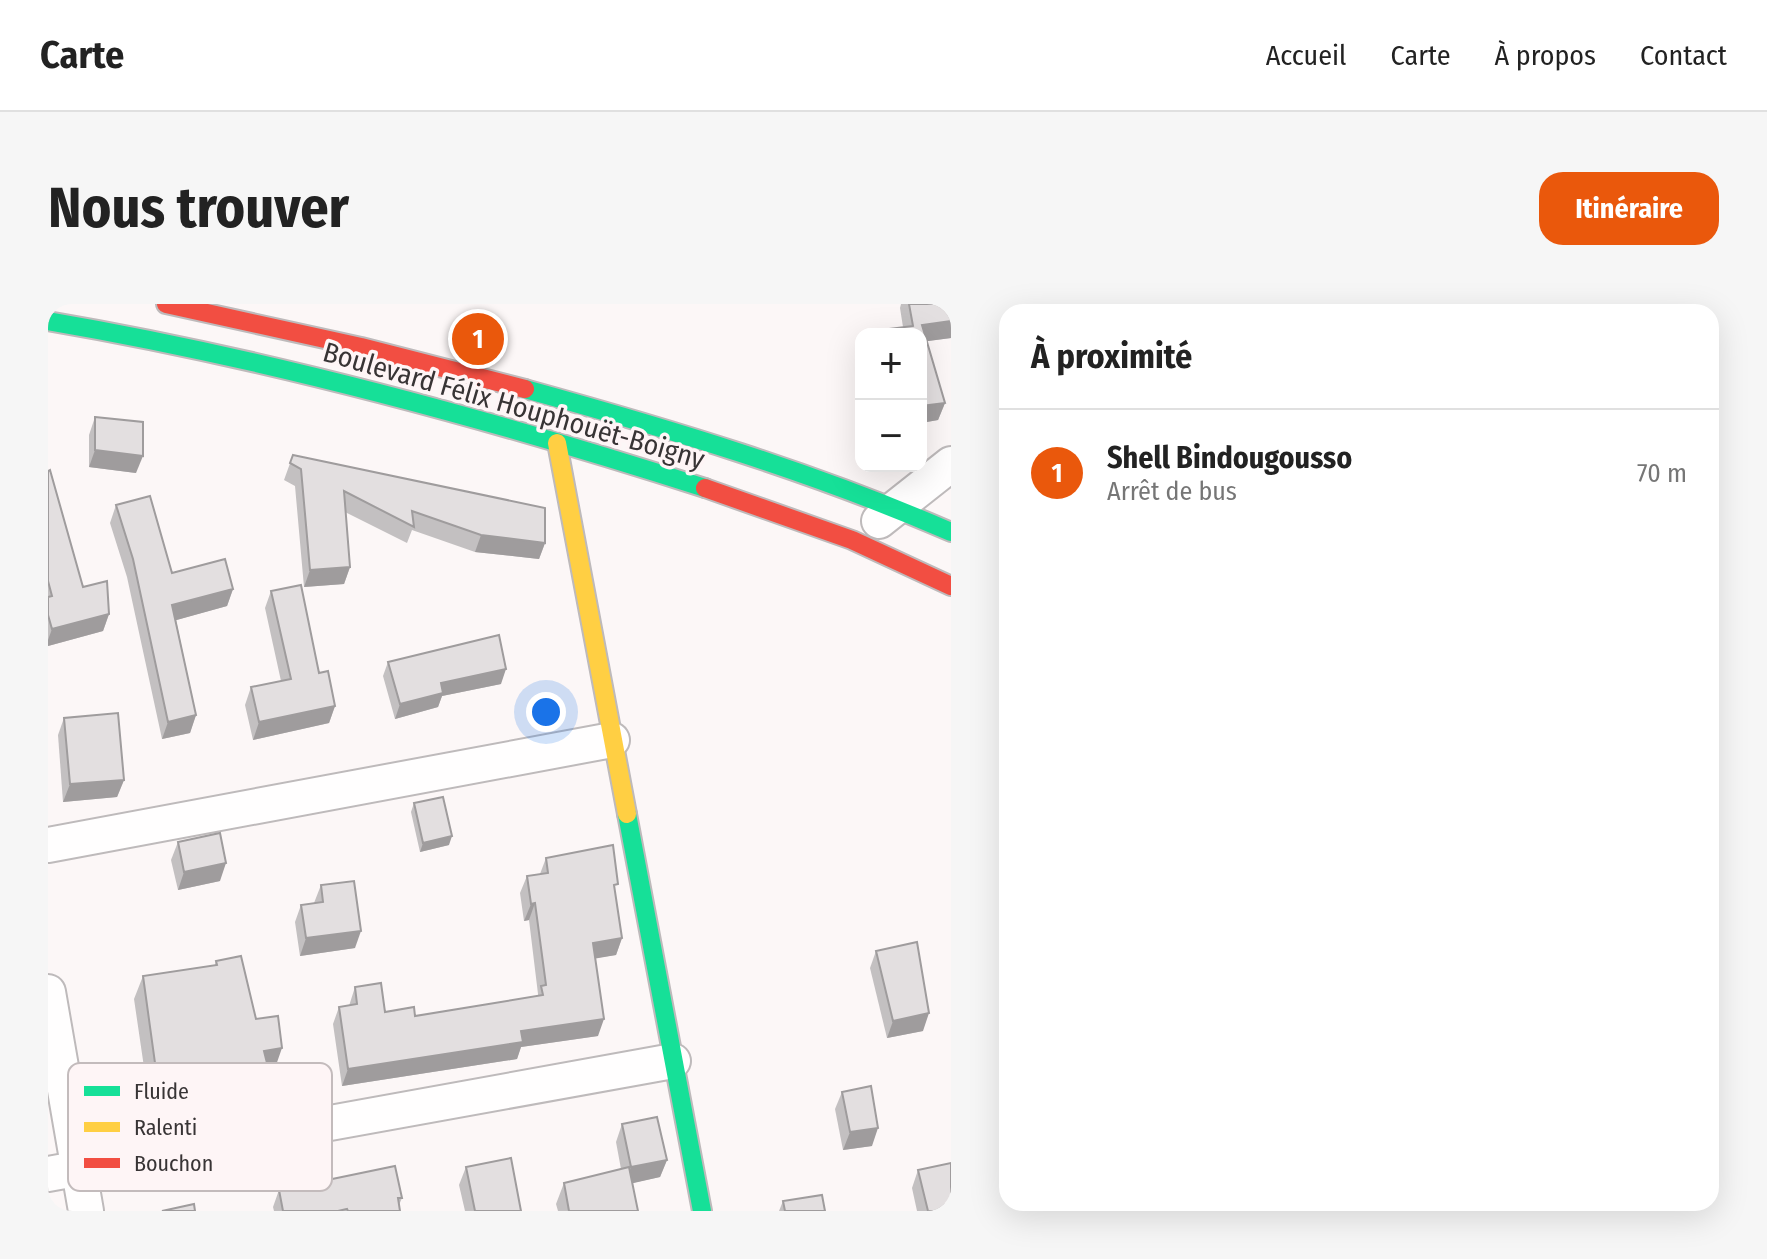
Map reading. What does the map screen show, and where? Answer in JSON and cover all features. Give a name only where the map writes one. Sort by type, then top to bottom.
[{"type":"main road","name":"Boulevard Félix Houphouët-Boigny","points":[[166,304],[319,335],[658,425],[895,507],[951,532]]},
{"type":"main road","name":"Boulevard Félix Houphouët-Boigny","points":[[48,321],[109,317],[557,443],[666,475],[856,542],[951,586]]},
{"type":"main road","points":[[557,443],[702,1211]]},
{"type":"street","points":[[856,542],[951,464]]},
{"type":"street","points":[[48,845],[612,740]]},
{"type":"street","points":[[48,992],[63,1170]]},
{"type":"street","points":[[332,1122],[673,1061]]},
{"type":"street","points":[[75,1191],[86,1211]]},
{"type":"building","points":[[909,304],[951,304],[951,321],[922,325],[923,328],[898,328],[913,326]]},
{"type":"building","points":[[927,342],[945,403],[927,405]]},
{"type":"building","points":[[95,417],[143,422],[143,456],[95,450]]},
{"type":"building","points":[[293,455],[545,508],[545,543],[481,535],[412,511],[414,527],[344,491],[350,567],[310,570],[301,469],[290,463]]},
{"type":"building","points":[[50,470],[83,587],[107,581],[109,614],[52,629],[48,615],[48,597],[52,596],[48,581]]},
{"type":"building","points":[[150,496],[172,573],[225,559],[233,589],[172,605],[196,715],[168,722],[133,559],[116,505]]},
{"type":"building","points":[[301,585],[319,673],[328,671],[335,706],[259,722],[251,687],[291,679],[271,591]]},
{"type":"building","points":[[499,635],[506,669],[441,683],[443,693],[400,704],[388,662]]},
{"type":"building","points":[[118,713],[124,780],[70,784],[64,718]]},
{"type":"building","points":[[443,797],[452,836],[423,843],[414,803]]},
{"type":"building","points":[[220,833],[226,863],[184,872],[178,842]]},
{"type":"building","points":[[613,845],[618,884],[614,885],[622,938],[593,943],[604,1019],[521,1031],[523,1042],[348,1069],[339,1007],[357,1004],[355,987],[381,983],[385,1012],[414,1007],[415,1016],[543,995],[541,986],[546,985],[535,903],[531,904],[527,876],[548,873],[546,858]]},
{"type":"building","points":[[354,881],[361,931],[306,938],[301,905],[323,902],[321,885]]},
{"type":"building","points":[[917,942],[929,1013],[893,1021],[876,951]]},
{"type":"building","points":[[241,956],[256,1019],[278,1016],[282,1048],[264,1051],[267,1063],[155,1063],[143,976],[217,965],[216,961]]},
{"type":"building","points":[[871,1086],[878,1128],[850,1132],[842,1092]]},
{"type":"building","points":[[657,1117],[667,1160],[631,1167],[622,1124]]},
{"type":"building","points":[[511,1158],[521,1211],[475,1211],[466,1167]]},
{"type":"building","points":[[951,1163],[951,1211],[928,1211],[918,1170]]},
{"type":"building","points":[[395,1166],[402,1198],[398,1198],[400,1211],[283,1211],[279,1191],[332,1191],[332,1179]]},
{"type":"building","points":[[629,1167],[638,1211],[569,1211],[564,1183]]},
{"type":"building","points":[[822,1195],[825,1211],[785,1211],[783,1201]]},
{"type":"building","points":[[194,1204],[195,1211],[162,1211]]},
{"type":"traffic: fast","points":[[48,321],[214,353],[380,393],[543,438],[705,488]]},
{"type":"traffic: fast","points":[[525,389],[741,453],[847,490],[951,532]]},
{"type":"traffic: fast","points":[[627,814],[702,1211]]},
{"type":"traffic: slow","points":[[557,443],[627,814]]},
{"type":"traffic: jam","points":[[166,304],[361,347],[525,389]]},
{"type":"traffic: jam","points":[[705,488],[852,540],[951,586]]},
{"type":"place","name":"Shell Bindougousso","points":[[478,339]]}]
